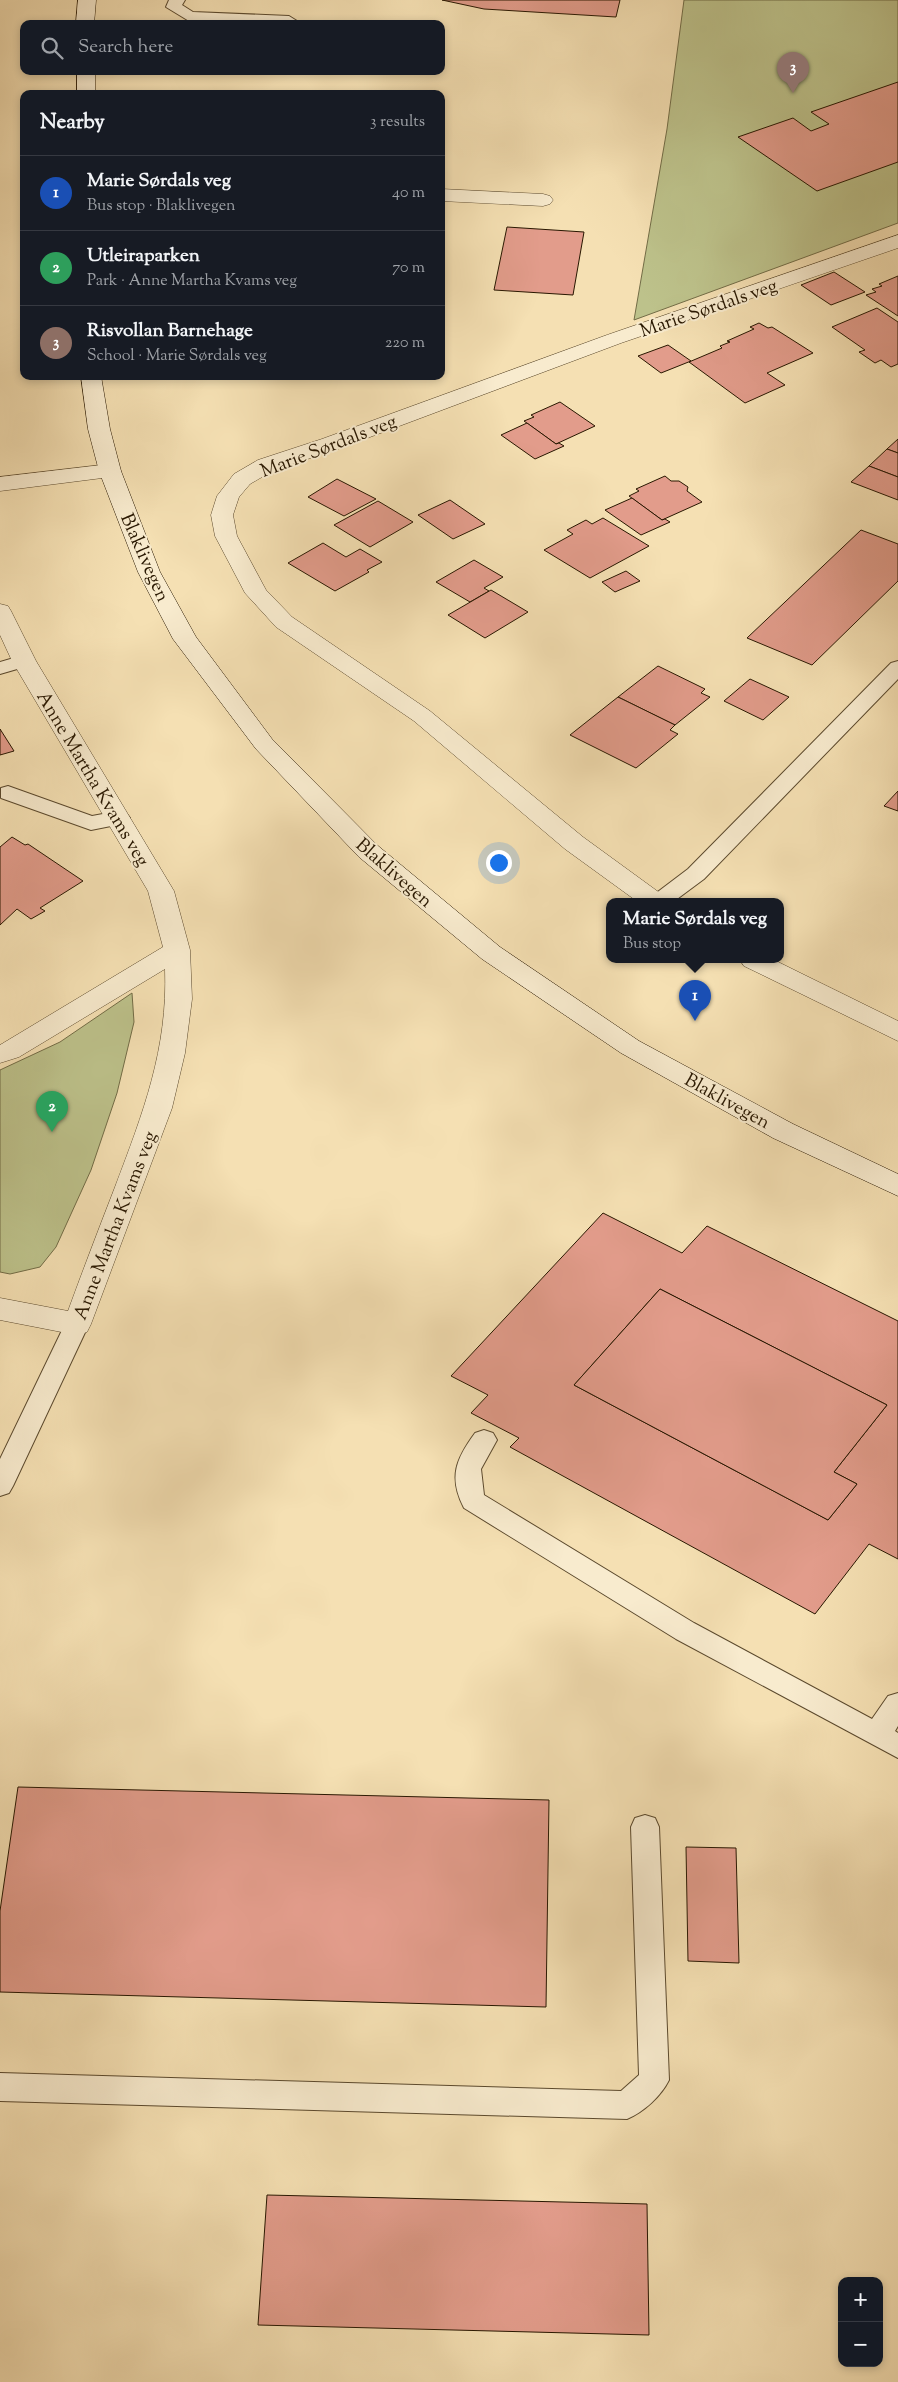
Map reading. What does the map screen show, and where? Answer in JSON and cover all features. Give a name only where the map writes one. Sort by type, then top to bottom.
[{"type":"street","points":[[86,75],[86,90]]},
{"type":"street","points":[[445,195],[543,200]]},
{"type":"street","name":"Marie Sørdals veg","points":[[651,898],[574,843],[422,716],[284,622],[256,593],[226,536],[222,515],[228,496],[242,479],[266,465],[330,444],[614,339],[898,241]]},
{"type":"street","name":"Blaklivegen","points":[[92,380],[99,429],[110,471],[149,572],[185,639],[264,744],[368,851],[491,953],[630,1047],[783,1131],[898,1186]]},
{"type":"street","points":[[0,484],[110,471]]},
{"type":"street","name":"Anne Martha Kvams veg","points":[[0,611],[24,661],[161,891],[177,950],[178,999],[176,1023],[172,1053],[159,1108],[77,1324]]},
{"type":"street","points":[[0,1054],[10,1052],[177,950]]},
{"type":"street","points":[[759,963],[898,1032]]},
{"type":"street","points":[[0,1309],[77,1324]]},
{"type":"lane","points":[[177,0],[174,7],[190,16],[270,20]]},
{"type":"lane","points":[[0,668],[24,661]]},
{"type":"lane","name":"Marie Sørdals veg","points":[[663,898],[696,874],[898,668]]},
{"type":"lane","points":[[8,793],[91,823],[119,818]]},
{"type":"lane","name":"Anne Martha Kvams veg","points":[[0,1486],[77,1324]]},
{"type":"lane","points":[[484,1440],[470,1459],[466,1480],[473,1501],[684,1631],[887,1740],[898,1704]]},
{"type":"lane","points":[[0,2088],[627,2105],[654,2080],[645,1827]]},
{"type":"green space","points":[[684,0],[898,0],[898,223],[634,320],[667,129]]},
{"type":"green space","points":[[132,993],[134,1022],[117,1093],[91,1170],[56,1247],[40,1267],[10,1274],[0,1272],[0,1070],[60,1042]]},
{"type":"building","points":[[442,0],[620,0],[616,17],[484,9]]},
{"type":"building","points":[[898,82],[898,162],[817,191],[738,137],[793,118],[811,131],[829,124],[811,112]]},
{"type":"building","points":[[507,227],[584,232],[573,295],[494,290]]},
{"type":"building","points":[[834,272],[865,292],[831,305],[801,285]]},
{"type":"building","points":[[898,276],[898,316],[866,295],[876,292],[872,289],[882,286],[879,284]]},
{"type":"building","points":[[877,308],[898,322],[898,364],[891,367],[881,360],[875,363],[859,352],[865,350],[832,327]]},
{"type":"building","points":[[759,323],[768,328],[772,327],[813,353],[767,373],[785,385],[745,403],[689,362],[722,348],[720,346],[730,342],[727,341],[754,329],[750,327]]},
{"type":"building","points":[[668,345],[691,361],[661,373],[638,356]]},
{"type":"building","points":[[560,402],[595,426],[556,444],[524,421],[534,417],[531,415]]},
{"type":"building","points":[[527,423],[556,444],[559,443],[564,446],[535,459],[501,435]]},
{"type":"building","points":[[898,439],[898,453],[887,449]]},
{"type":"building","points":[[887,449],[898,453],[898,477],[869,466]]},
{"type":"building","points":[[869,466],[898,477],[898,500],[851,482]]},
{"type":"building","points":[[665,476],[671,481],[679,481],[688,487],[687,491],[702,502],[662,520],[629,496],[639,491],[636,489]]},
{"type":"building","points":[[337,479],[376,499],[344,516],[308,497]]},
{"type":"building","points":[[632,498],[662,520],[665,519],[670,522],[641,535],[605,510]]},
{"type":"building","points":[[450,500],[485,524],[453,539],[418,515]]},
{"type":"building","points":[[378,501],[413,522],[370,547],[334,525]]},
{"type":"building","points":[[603,518],[649,546],[590,578],[544,550],[573,534],[567,530],[586,520],[592,524]]},
{"type":"building","points":[[861,530],[898,544],[898,581],[812,665],[747,638]]},
{"type":"building","points":[[323,543],[346,557],[360,549],[382,562],[367,570],[369,572],[335,591],[288,563]]},
{"type":"building","points":[[474,560],[503,577],[484,588],[489,591],[470,602],[436,582]]},
{"type":"building","points":[[626,571],[640,581],[615,592],[602,582]]},
{"type":"building","points":[[491,590],[528,612],[485,638],[448,615]]},
{"type":"building","points":[[658,666],[705,689],[701,693],[710,697],[675,725],[618,697]]},
{"type":"building","points":[[750,679],[789,697],[763,720],[724,701]]},
{"type":"building","points":[[618,697],[675,725],[670,730],[678,734],[636,768],[570,735]]},
{"type":"building","points":[[0,729],[14,751],[0,755]]},
{"type":"building","points":[[898,791],[898,811],[884,806]]},
{"type":"building","points":[[12,837],[25,845],[28,844],[83,881],[40,908],[45,911],[31,919],[17,909],[0,925],[0,847]]},
{"type":"building","points":[[603,1213],[682,1253],[707,1226],[898,1321],[898,1559],[869,1544],[815,1614],[510,1447],[519,1438],[471,1413],[488,1395],[451,1376]],"holes":[[[660,1289],[887,1405],[834,1472],[857,1484],[828,1520],[574,1385]]]},
{"type":"building","points":[[660,1289],[887,1405],[834,1472],[857,1484],[828,1520],[574,1385]]},
{"type":"building","points":[[18,1787],[549,1800],[546,2007],[0,1992],[0,1911]]},
{"type":"building","points":[[686,1847],[736,1848],[739,1963],[688,1961]]},
{"type":"building","points":[[267,2195],[647,2204],[649,2335],[258,2325]]},
{"type":"place","name":"Risvollan Barnehage","points":[[793,93]]},
{"type":"place","name":"Marie Sørdals veg","points":[[695,1021]]},
{"type":"place","name":"Utleiraparken","points":[[52,1132]]}]
